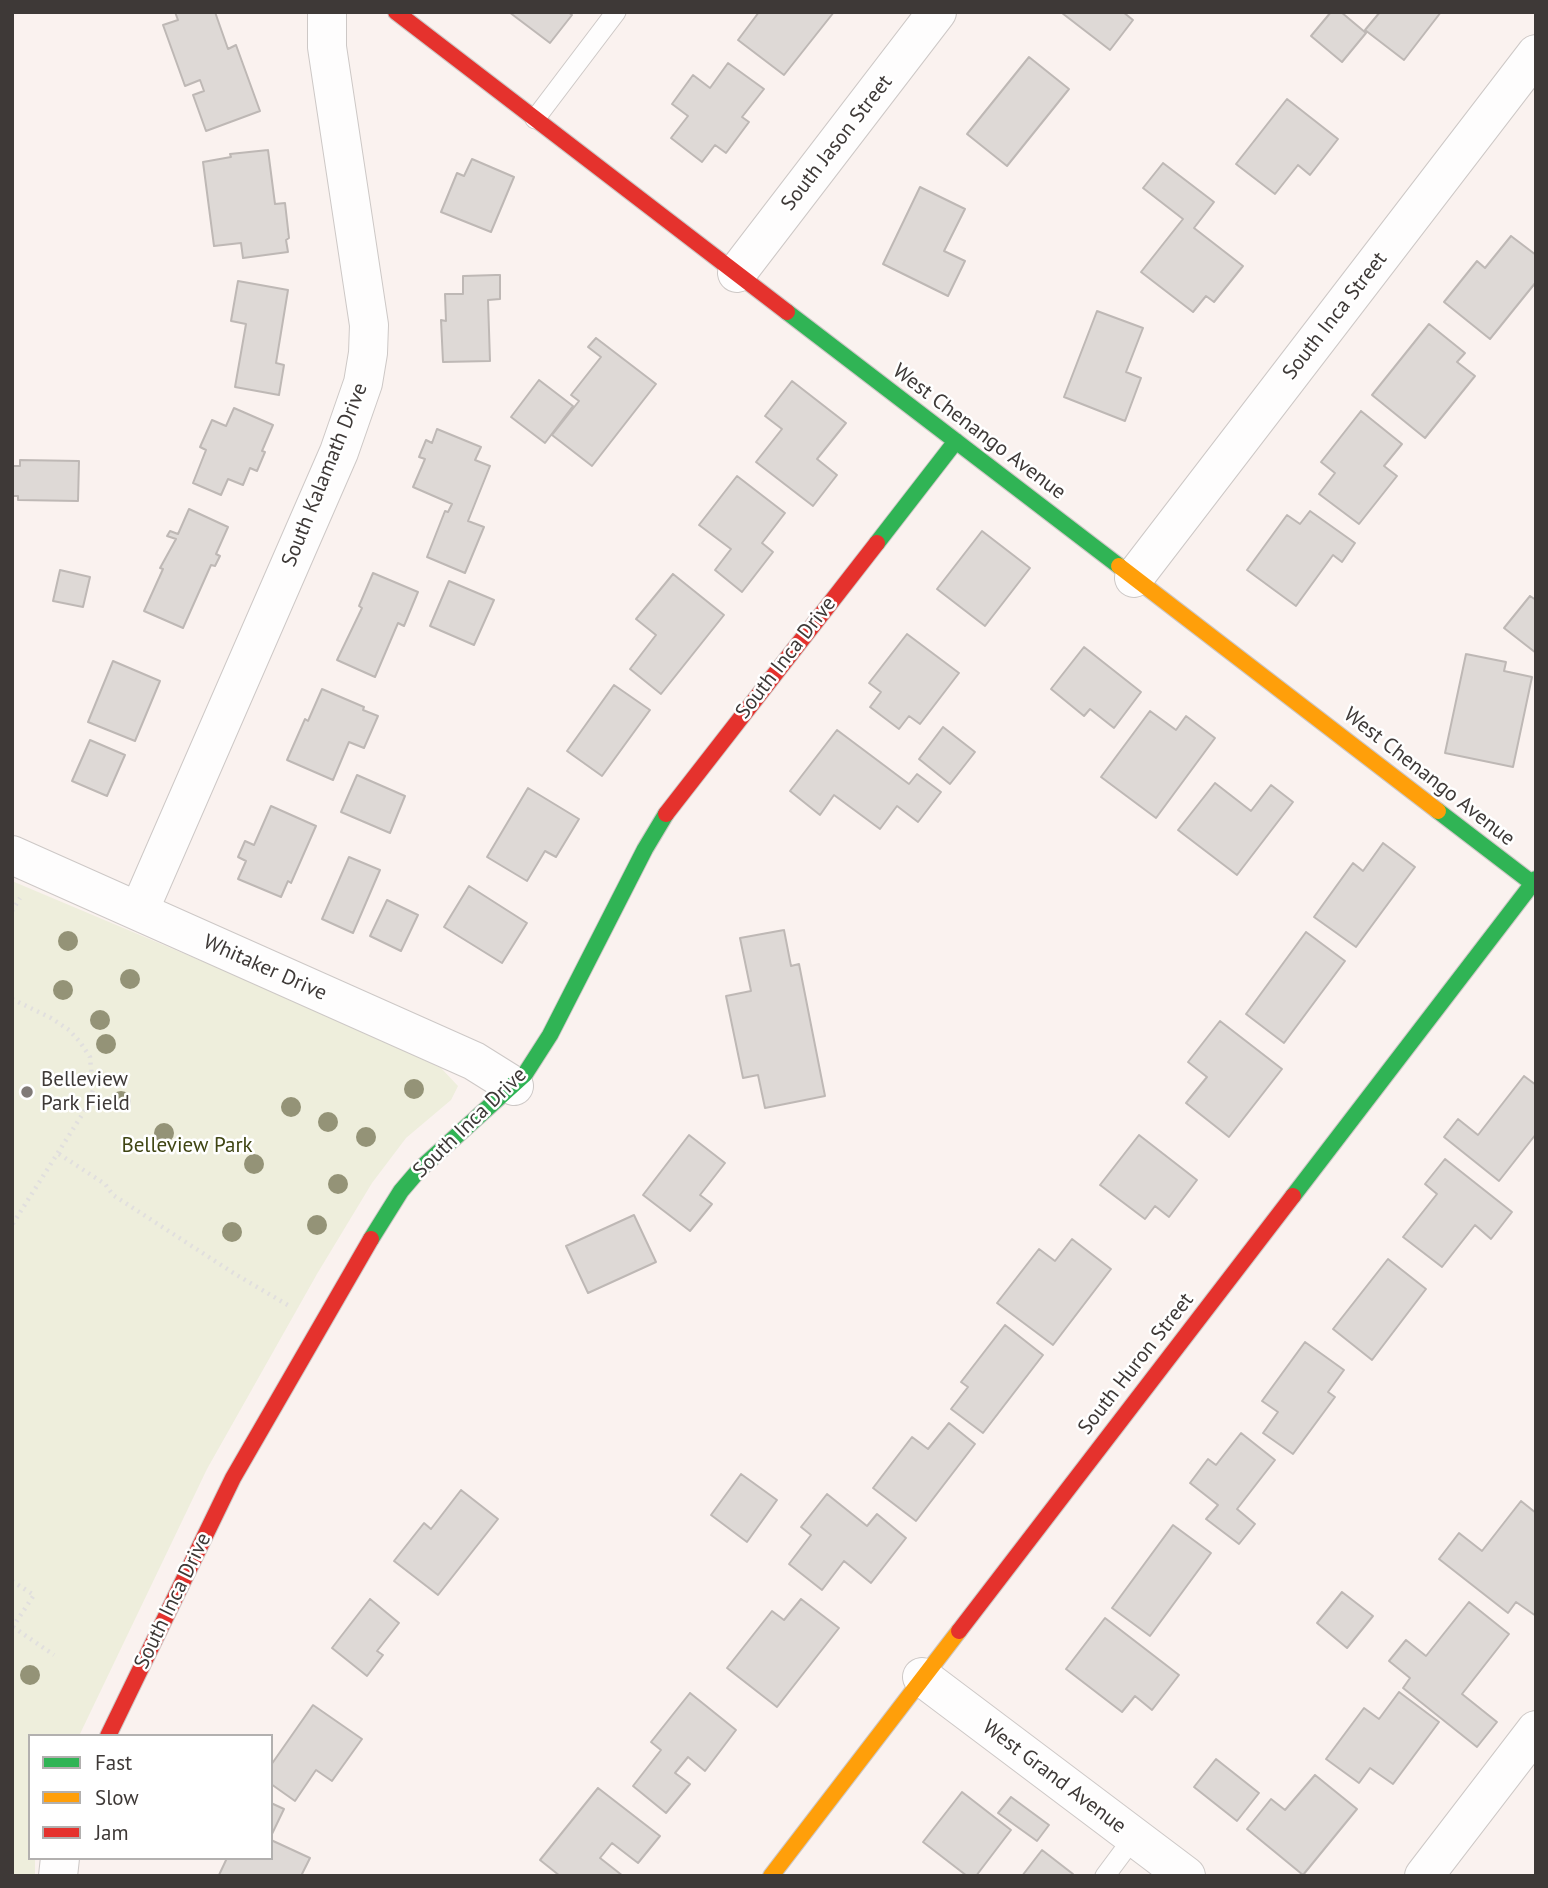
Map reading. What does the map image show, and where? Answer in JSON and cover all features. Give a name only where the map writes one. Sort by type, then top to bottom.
[{"type":"street","name":"South Kalamath Drive","points":[[139,911],[339,452],[363,383],[369,325],[327,47],[327,12]]},
{"type":"street","name":"West Chenango Avenue","points":[[396,12],[1535,883]]},
{"type":"street","name":"South Jason Street","points":[[737,274],[937,12]]},
{"type":"street","name":"South Inca Street","points":[[1134,578],[1536,54]]},
{"type":"street","name":"South Inca Drive","points":[[109,1734],[233,1478],[384,1216],[419,1170],[514,1086],[550,1035],[645,849],[671,806],[956,441]]},
{"type":"street","name":"Whitaker Drive","points":[[12,855],[474,1061],[514,1086]]},
{"type":"street","name":"South Huron Street","points":[[771,1876],[1535,883]]},
{"type":"street","name":"West Grand Avenue","points":[[922,1677],[1185,1876]]},
{"type":"street","points":[[1424,1876],[1536,1730]]},
{"type":"lane","points":[[535,118],[616,12]]},
{"type":"lane","points":[[1105,1876],[1135,1838]]},
{"type":"path","points":[[12,999],[69,1030],[90,1057],[93,1090],[87,1107],[59,1154],[12,1225]]},
{"type":"path","points":[[59,1154],[105,1184],[113,1195],[274,1297]]},
{"type":"path","points":[[12,1581],[34,1595],[12,1628],[54,1654]]},
{"type":"green space","name":"Belleview Park","points":[[12,881],[332,1016],[441,1068],[458,1086],[451,1100],[406,1138],[372,1183],[317,1274],[207,1469],[80,1734],[28,1734],[28,1860],[35,1860],[35,1876],[12,1876]]},
{"type":"building","points":[[175,12],[215,12],[228,49],[236,45],[260,111],[206,131],[193,95],[204,91],[200,80],[185,86],[163,25],[178,20]]},
{"type":"building","points":[[509,12],[568,12],[572,15],[550,43]]},
{"type":"building","points":[[759,12],[834,12],[784,75],[738,40]]},
{"type":"building","points":[[1123,12],[1133,20],[1110,50],[1062,13]]},
{"type":"building","points":[[1331,12],[1341,12],[1366,33],[1342,62],[1311,36]]},
{"type":"building","points":[[1380,12],[1441,12],[1404,60],[1365,30]]},
{"type":"building","points":[[1029,57],[1069,89],[1007,166],[967,134]]},
{"type":"building","points":[[728,63],[764,89],[742,117],[749,122],[726,153],[715,145],[702,162],[671,138],[688,116],[672,104],[693,75],[710,88]]},
{"type":"building","points":[[1287,99],[1338,139],[1310,175],[1298,165],[1275,194],[1236,164]]},
{"type":"building","points":[[268,150],[275,204],[285,203],[288,252],[243,258],[241,243],[214,246],[203,162],[231,157],[230,154]]},
{"type":"building","points":[[472,159],[514,177],[491,232],[441,212],[457,173],[464,176]]},
{"type":"building","points":[[1163,163],[1214,202],[1194,228],[1243,266],[1214,302],[1206,296],[1193,312],[1141,272],[1183,219],[1143,188]]},
{"type":"building","points":[[920,187],[965,209],[944,251],[965,261],[948,296],[883,264]]},
{"type":"building","points":[[1511,236],[1536,255],[1536,282],[1490,339],[1444,302],[1477,261],[1485,268]]},
{"type":"building","points":[[500,275],[500,299],[488,300],[490,361],[443,362],[441,320],[446,321],[445,294],[463,294],[463,276]]},
{"type":"building","points":[[238,281],[288,290],[276,363],[284,365],[279,395],[235,387],[246,324],[231,321]]},
{"type":"building","points":[[1097,311],[1143,328],[1126,372],[1141,378],[1125,421],[1064,397]]},
{"type":"building","points":[[1429,324],[1465,353],[1457,362],[1475,376],[1425,438],[1372,395]]},
{"type":"building","points":[[596,338],[656,384],[592,466],[552,435],[579,401],[571,395],[601,357],[588,347]]},
{"type":"building","points":[[539,380],[573,406],[545,443],[511,417]]},
{"type":"building","points":[[792,381],[846,423],[817,459],[837,475],[813,506],[756,462],[782,429],[765,416]]},
{"type":"building","points":[[234,408],[273,425],[257,471],[250,468],[243,485],[228,479],[221,495],[193,483],[206,450],[200,447],[212,420],[226,426]]},
{"type":"building","points":[[1361,411],[1402,444],[1384,466],[1397,476],[1359,524],[1319,494],[1335,473],[1321,462]]},
{"type":"building","points":[[437,429],[481,447],[475,460],[490,466],[468,521],[484,527],[465,573],[427,557],[445,511],[448,512],[452,504],[413,487],[425,459],[419,457],[426,440],[432,443]]},
{"type":"building","points":[[20,460],[79,461],[78,501],[18,500],[18,496],[12,496],[12,466],[20,466]]},
{"type":"building","points":[[737,476],[785,513],[762,543],[773,552],[742,592],[715,570],[731,549],[699,525]]},
{"type":"building","points":[[189,509],[228,527],[216,554],[220,556],[215,566],[211,565],[183,628],[144,611],[163,569],[160,568],[176,539],[167,536],[170,531],[178,534]]},
{"type":"building","points":[[1310,511],[1355,543],[1342,562],[1333,555],[1296,606],[1247,570],[1287,515],[1300,524]]},
{"type":"building","points":[[982,531],[1030,568],[985,626],[937,589]]},
{"type":"building","points":[[60,570],[90,577],[83,607],[53,601]]},
{"type":"building","points":[[373,573],[418,592],[404,626],[398,623],[375,677],[337,660],[362,608],[359,606]]},
{"type":"building","points":[[673,574],[724,615],[661,694],[630,669],[656,635],[636,619]]},
{"type":"building","points":[[449,581],[494,600],[474,645],[430,626]]},
{"type":"building","points":[[1530,596],[1536,600],[1536,653],[1504,628]]},
{"type":"building","points":[[907,634],[959,673],[920,724],[909,716],[899,729],[870,707],[881,692],[869,683]]},
{"type":"building","points":[[1084,647],[1141,692],[1114,728],[1090,709],[1084,716],[1051,689]]},
{"type":"building","points":[[1466,654],[1506,662],[1504,671],[1532,677],[1513,767],[1445,753]]},
{"type":"building","points":[[113,661],[160,681],[135,741],[88,722]]},
{"type":"building","points":[[614,685],[650,710],[602,776],[567,751]]},
{"type":"building","points":[[322,689],[378,716],[364,748],[349,742],[333,780],[287,760]]},
{"type":"building","points":[[1150,711],[1176,730],[1186,716],[1215,738],[1156,818],[1101,777]]},
{"type":"building","points":[[943,727],[975,752],[950,784],[919,759]]},
{"type":"building","points":[[837,730],[909,784],[917,774],[941,792],[918,822],[897,806],[880,829],[834,795],[820,815],[790,791]]},
{"type":"building","points":[[90,740],[125,755],[107,796],[72,781]]},
{"type":"building","points":[[357,775],[405,796],[390,833],[341,812]]},
{"type":"building","points":[[1215,783],[1251,811],[1271,785],[1293,802],[1237,875],[1178,830]]},
{"type":"building","points":[[528,788],[579,819],[556,857],[545,851],[527,881],[487,857]]},
{"type":"building","points":[[271,806],[316,826],[291,883],[288,881],[281,897],[238,879],[246,861],[238,857],[245,841],[254,845]]},
{"type":"building","points":[[1383,843],[1415,867],[1356,947],[1314,917],[1353,863],[1363,871]]},
{"type":"building","points":[[349,857],[380,870],[353,933],[322,919]]},
{"type":"building","points":[[469,886],[527,923],[502,963],[444,927]]},
{"type":"building","points":[[387,900],[418,915],[401,951],[370,936]]},
{"type":"building","points":[[784,930],[791,966],[799,964],[825,1096],[765,1108],[758,1075],[743,1078],[726,996],[751,991],[740,938]]},
{"type":"building","points":[[1306,932],[1345,961],[1284,1043],[1246,1014]]},
{"type":"building","points":[[1220,1021],[1282,1069],[1229,1137],[1186,1103],[1207,1077],[1188,1062]]},
{"type":"building","points":[[1524,1076],[1536,1085],[1536,1134],[1499,1181],[1444,1137],[1458,1119],[1478,1135]]},
{"type":"building","points":[[689,1135],[725,1163],[700,1195],[712,1204],[690,1231],[643,1195]]},
{"type":"building","points":[[1139,1135],[1197,1180],[1169,1217],[1155,1206],[1145,1219],[1100,1185]]},
{"type":"building","points":[[1445,1159],[1512,1212],[1491,1239],[1475,1225],[1442,1267],[1403,1237],[1437,1194],[1425,1184]]},
{"type":"building","points":[[634,1215],[656,1262],[588,1293],[566,1246]]},
{"type":"building","points":[[1072,1239],[1111,1269],[1053,1345],[997,1303],[1039,1249],[1055,1261]]},
{"type":"building","points":[[1388,1259],[1426,1289],[1372,1360],[1333,1329]]},
{"type":"building","points":[[1005,1325],[1043,1355],[983,1433],[951,1409],[968,1387],[961,1382]]},
{"type":"building","points":[[1305,1342],[1344,1370],[1328,1392],[1335,1397],[1293,1454],[1263,1433],[1278,1412],[1262,1401]]},
{"type":"building","points":[[949,1423],[975,1444],[916,1521],[873,1488],[912,1437],[928,1449]]},
{"type":"building","points":[[1241,1433],[1275,1460],[1237,1509],[1255,1524],[1239,1544],[1206,1519],[1218,1505],[1190,1483],[1208,1459],[1216,1465]]},
{"type":"building","points":[[741,1474],[777,1500],[747,1542],[711,1515]]},
{"type":"building","points":[[461,1490],[498,1519],[438,1595],[394,1561],[424,1523],[431,1529]]},
{"type":"building","points":[[827,1494],[867,1526],[877,1514],[906,1538],[871,1583],[844,1561],[822,1590],[789,1564],[811,1535],[801,1527]]},
{"type":"building","points":[[1521,1501],[1536,1513],[1536,1616],[1516,1602],[1508,1613],[1439,1559],[1459,1533],[1482,1551]]},
{"type":"building","points":[[1173,1525],[1211,1553],[1150,1636],[1112,1608]]},
{"type":"building","points":[[1342,1592],[1373,1616],[1347,1648],[1317,1623]]},
{"type":"building","points":[[370,1599],[399,1623],[377,1651],[383,1655],[367,1676],[332,1648]]},
{"type":"building","points":[[801,1599],[839,1628],[777,1707],[727,1668],[772,1611],[784,1620]]},
{"type":"building","points":[[1469,1602],[1509,1634],[1462,1694],[1497,1722],[1477,1747],[1403,1688],[1410,1678],[1389,1661],[1406,1640],[1426,1656]]},
{"type":"building","points":[[1105,1618],[1179,1675],[1152,1710],[1135,1696],[1122,1712],[1066,1669]]},
{"type":"building","points":[[1399,1692],[1439,1722],[1393,1784],[1370,1768],[1359,1783],[1326,1759],[1364,1708],[1379,1719]]},
{"type":"building","points":[[690,1693],[736,1730],[705,1771],[688,1757],[675,1773],[690,1784],[666,1813],[633,1786],[661,1750],[651,1742]]},
{"type":"building","points":[[313,1705],[362,1739],[332,1781],[316,1770],[295,1801],[273,1785],[273,1762]]},
{"type":"building","points":[[1216,1759],[1259,1793],[1237,1821],[1194,1787]]},
{"type":"building","points":[[1315,1775],[1357,1809],[1303,1875],[1247,1829],[1271,1799],[1285,1810]]},
{"type":"building","points":[[598,1788],[660,1836],[638,1863],[612,1843],[600,1858],[623,1876],[560,1876],[540,1860]]},
{"type":"building","points":[[962,1792],[1011,1830],[976,1876],[967,1876],[923,1842]]},
{"type":"building","points":[[1011,1797],[1049,1825],[1037,1841],[998,1813]]},
{"type":"building","points":[[273,1804],[284,1809],[273,1832]]},
{"type":"building","points":[[273,1841],[310,1858],[301,1876],[219,1875],[226,1860],[273,1860]]},
{"type":"building","points":[[1042,1850],[1073,1874],[1022,1876]]},
{"type":"traffic: fast","points":[[787,312],[1119,566]]},
{"type":"traffic: fast","points":[[877,543],[956,441]]},
{"type":"traffic: fast","points":[[1438,811],[1536,886]]},
{"type":"traffic: fast","points":[[371,1239],[401,1191],[419,1170],[525,1074],[550,1035],[645,849],[666,814]]},
{"type":"traffic: fast","points":[[1293,1196],[1536,879]]},
{"type":"traffic: slow","points":[[1119,566],[1438,811]]},
{"type":"traffic: slow","points":[[771,1876],[959,1631]]},
{"type":"traffic: jam","points":[[396,12],[787,312]]},
{"type":"traffic: jam","points":[[666,814],[877,543]]},
{"type":"traffic: jam","points":[[959,1631],[1293,1196]]},
{"type":"traffic: jam","points":[[109,1734],[233,1478],[371,1239]]},
{"type":"place","name":"Belleview Park Field","points":[[27,1092]]}]
